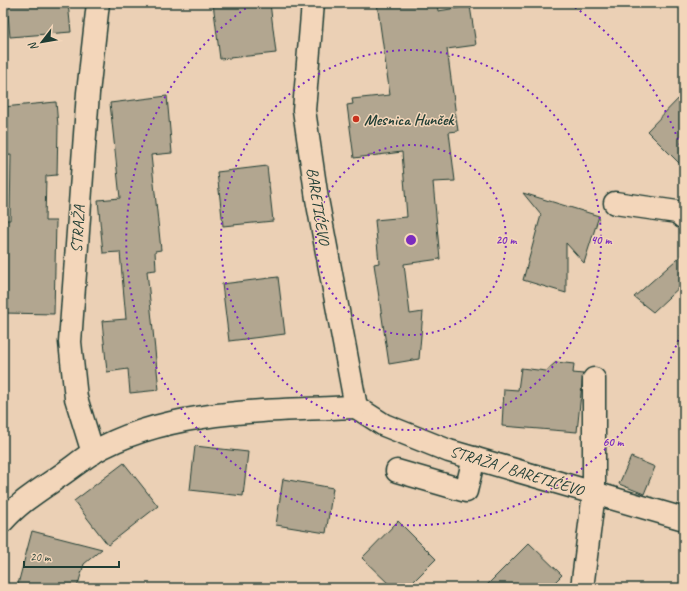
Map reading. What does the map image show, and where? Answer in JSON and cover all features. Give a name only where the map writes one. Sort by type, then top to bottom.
[{"type":"street","name":"STRAŽA","points":[[93,453],[76,398],[70,342],[86,116],[98,3]]},
{"type":"street","name":"BARETIĆEVO","points":[[313,3],[304,110],[317,199],[356,406]]},
{"type":"street","points":[[615,203],[677,212],[684,218]]},
{"type":"street","points":[[582,588],[594,493],[594,379]]},
{"type":"street","points":[[3,521],[16,507],[93,453],[126,438],[163,425],[238,412],[356,406]]},
{"type":"street","name":"STRAŽA / BARETIĆEVO","points":[[356,406],[384,425],[449,451],[684,519]]},
{"type":"street","points":[[396,471],[466,491],[474,458]]},
{"type":"building","points":[[7,3],[68,3],[71,32],[10,37]]},
{"type":"building","points":[[213,3],[270,3],[276,53],[220,59]]},
{"type":"building","points":[[377,3],[437,3],[438,11],[470,6],[476,45],[447,49],[458,131],[449,132],[455,181],[433,182],[440,259],[404,264],[410,314],[423,312],[419,359],[389,364],[374,264],[379,263],[375,220],[407,217],[402,152],[354,158],[347,105],[353,104],[352,99],[390,95]]},
{"type":"building","points":[[684,93],[684,168],[647,131]]},
{"type":"building","points":[[167,96],[172,153],[151,155],[161,250],[155,251],[156,270],[147,271],[159,390],[130,393],[128,369],[107,372],[102,321],[126,319],[120,252],[103,253],[98,200],[120,198],[110,103]]},
{"type":"building","points":[[56,102],[58,126],[57,175],[46,176],[45,221],[56,221],[54,314],[3,313],[3,220],[10,220],[11,155],[3,156],[3,107]]},
{"type":"building","points":[[267,166],[273,221],[223,226],[217,172]]},
{"type":"building","points":[[523,193],[599,216],[584,263],[566,243],[566,293],[523,280],[541,215]]},
{"type":"building","points":[[684,253],[684,283],[653,312],[634,297]]},
{"type":"building","points":[[278,277],[285,334],[229,341],[222,284]]},
{"type":"building","points":[[556,362],[574,364],[573,373],[583,374],[577,432],[502,426],[504,389],[518,390],[521,368],[546,371]]},
{"type":"building","points":[[195,446],[248,452],[243,496],[190,490]]},
{"type":"building","points":[[631,457],[655,467],[644,494],[619,484]]},
{"type":"building","points":[[124,463],[158,506],[108,545],[74,501]]},
{"type":"building","points":[[283,479],[333,488],[326,533],[276,525]]},
{"type":"building","points":[[398,521],[436,559],[407,588],[393,588],[362,558]]},
{"type":"building","points":[[32,531],[102,549],[84,564],[77,588],[17,588]]},
{"type":"building","points":[[529,543],[562,575],[549,588],[484,588]]},
{"type":"place","name":"Mesnica Hunček","points":[[356,119]]}]
